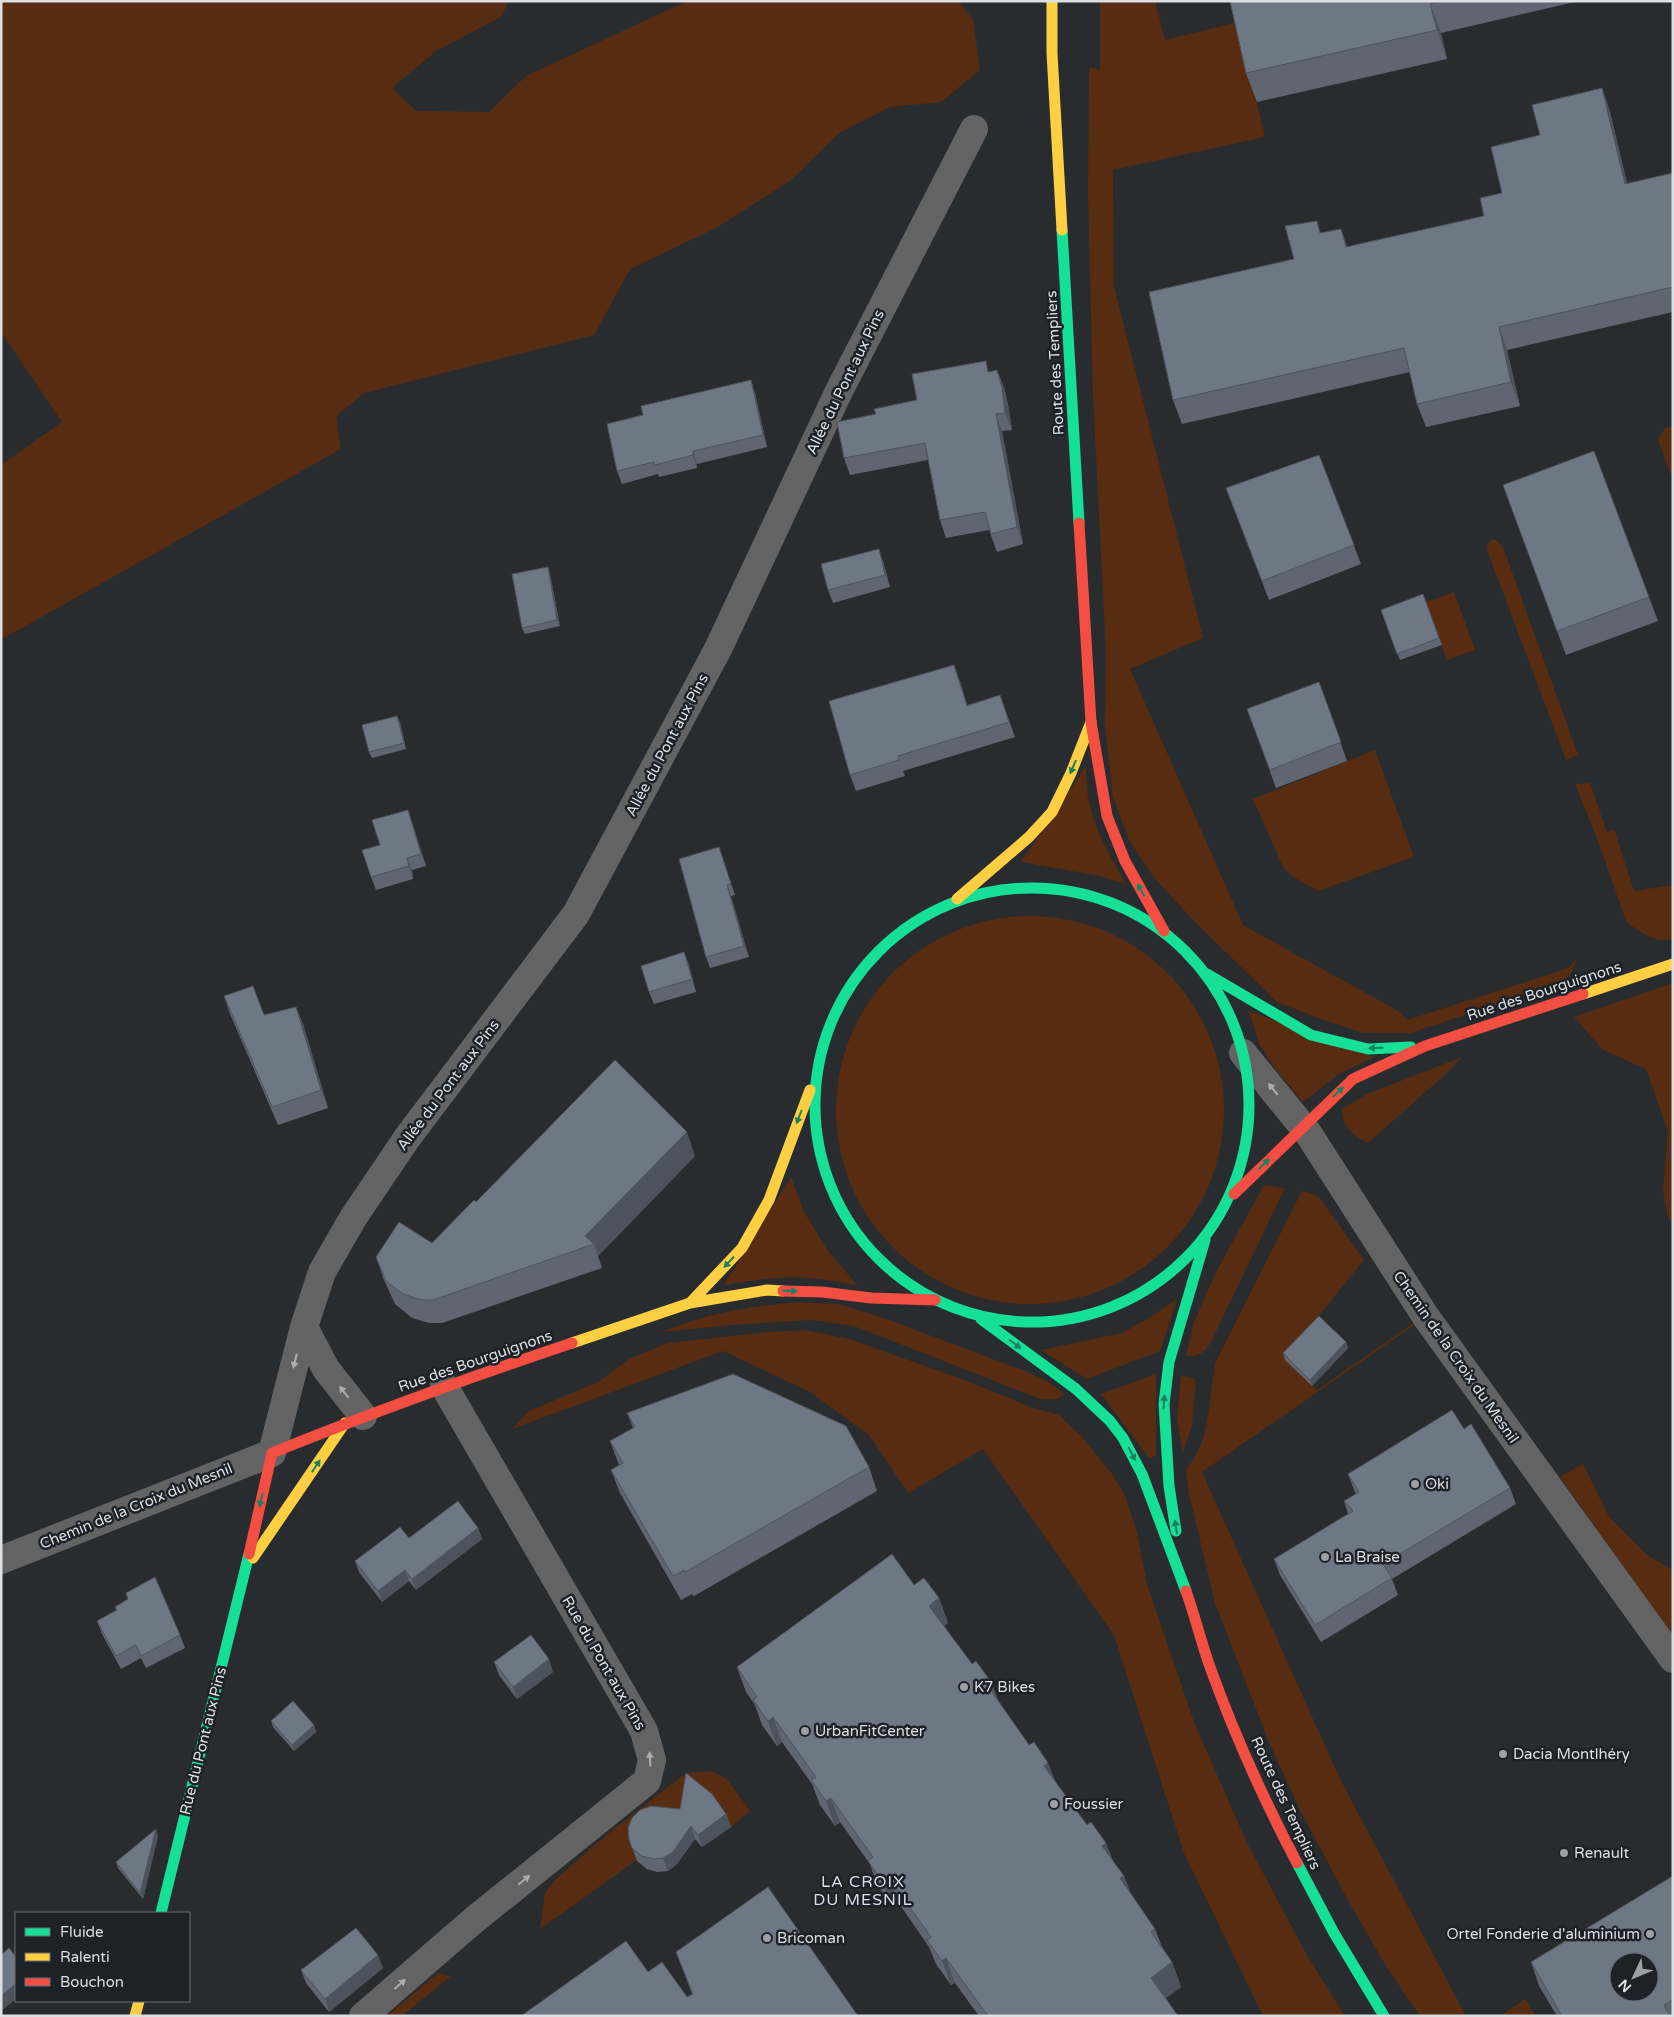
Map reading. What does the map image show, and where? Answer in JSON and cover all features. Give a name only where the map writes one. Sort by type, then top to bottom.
[{"type":"main road","name":"Route des Templiers","points":[[1052,1],[1052,53],[1091,722],[1107,816],[1125,861],[1164,932]]},
{"type":"main road","name":"Route des Templiers","points":[[954,901],[1030,837],[1052,812],[1091,722]]},
{"type":"main road","points":[[690,1303],[742,1248],[769,1200],[816,1072],[825,1034],[841,1000],[862,968],[888,940],[919,918],[954,901],[1008,888],[1063,889],[1116,904],[1164,932],[1204,971],[1228,1010],[1243,1053],[1249,1090],[1248,1127],[1242,1163],[1229,1198],[1206,1236],[1176,1268],[1142,1293],[1103,1311],[1061,1321],[1018,1322],[976,1315],[937,1300],[898,1276],[865,1244],[839,1206],[822,1163],[815,1117],[816,1072]]},
{"type":"main road","name":"Rue des Bourguignons","points":[[1229,1198],[1353,1079],[1425,1046],[1673,964]]},
{"type":"main road","name":"Rue des Bourguignons","points":[[1204,971],[1311,1035],[1368,1049],[1425,1046]]},
{"type":"main road","name":"Route des Templiers","points":[[1186,1592],[1169,1486],[1164,1404],[1169,1362],[1206,1236]]},
{"type":"main road","name":"Rue des Bourguignons","points":[[272,1453],[354,1419],[444,1386],[690,1303],[767,1290],[822,1292],[871,1298],[937,1300]]},
{"type":"main road","name":"Route des Templiers","points":[[976,1315],[1081,1393],[1123,1438],[1144,1479],[1186,1592],[1211,1668],[1250,1767],[1300,1870],[1340,1944],[1384,2016]]},
{"type":"main road","name":"Rue du Pont aux Pins","points":[[245,1569],[354,1419]]},
{"type":"main road","name":"Rue du Pont aux Pins","points":[[161,1912],[272,1453]]},
{"type":"main road","points":[[135,2016],[138,2002]]},
{"type":"street","name":"Allée du Pont aux Pins","points":[[272,1453],[304,1327],[322,1272],[353,1218],[407,1138],[576,914],[718,649],[839,391],[974,130]]},
{"type":"street","name":"Chemin de la Croix du Mesnil","points":[[1243,1053],[1303,1126],[1430,1323],[1673,1659]]},
{"type":"street","points":[[304,1327],[354,1419]]},
{"type":"street","name":"Rue du Pont aux Pins","points":[[363,2016],[474,1920],[647,1781],[652,1760],[644,1731],[444,1386]]},
{"type":"street","name":"Chemin de la Croix du Mesnil","points":[[1,1560],[272,1453]]},
{"type":"shaded area","points":[[1,1],[509,1],[501,17],[436,51],[392,88],[416,111],[489,112],[526,76],[687,1],[959,1],[973,20],[980,70],[941,102],[890,107],[839,133],[790,181],[716,228],[630,269],[594,335],[364,393],[336,416],[341,449],[4,638],[1,634],[1,465],[62,422],[1,332]]},
{"type":"shaded area","points":[[1100,1],[1155,1],[1165,40],[1238,22],[1265,137],[1113,170],[1114,286],[1203,638],[1130,669],[1243,925],[1400,1012],[1407,1020],[1563,970],[1570,967],[1577,958],[1571,974],[1564,982],[1411,1033],[1363,1033],[1277,1002],[1196,923],[1155,879],[1129,840],[1113,797],[1105,725],[1106,653],[1093,396],[1088,195],[1089,68],[1100,69]]},
{"type":"shaded area","points":[[1673,426],[1673,480],[1658,440],[1665,428]]},
{"type":"shaded area","points":[[1491,540],[1496,540],[1503,547],[1578,755],[1566,760],[1487,550],[1488,543]]},
{"type":"shaded area","points":[[1454,592],[1475,650],[1447,660],[1426,602]]},
{"type":"shaded area","points":[[1375,750],[1414,857],[1318,891],[1292,876],[1283,867],[1253,799]]},
{"type":"shaded area","points":[[1086,766],[1087,793],[1094,820],[1126,884],[1095,875],[1021,862]]},
{"type":"shaded area","points":[[1590,783],[1607,832],[1614,829],[1634,891],[1673,885],[1673,939],[1660,940],[1648,936],[1626,921],[1597,838],[1575,784]]},
{"type":"shaded area","points":[[1030,916],[1068,920],[1104,931],[1138,949],[1167,973],[1191,1002],[1209,1036],[1220,1072],[1224,1110],[1220,1148],[1209,1184],[1191,1218],[1167,1247],[1138,1271],[1104,1289],[1068,1300],[1030,1304],[992,1300],[956,1289],[922,1271],[893,1247],[869,1218],[851,1184],[840,1148],[836,1110],[840,1072],[851,1036],[869,1002],[893,973],[922,949],[956,931],[992,920]]},
{"type":"shaded area","points":[[1673,983],[1673,1226],[1668,1217],[1663,1191],[1668,1132],[1646,1069],[1603,1050],[1574,1017]]},
{"type":"shaded area","points":[[1249,1011],[1374,1057],[1339,1074],[1303,1102],[1276,1070],[1260,1046]]},
{"type":"shaded area","points":[[1462,1057],[1447,1073],[1368,1143],[1346,1126],[1342,1116],[1342,1109],[1367,1094]]},
{"type":"shaded area","points":[[791,1177],[804,1212],[828,1251],[858,1286],[807,1278],[775,1278],[724,1285]]},
{"type":"shaded area","points":[[1264,1185],[1285,1188],[1211,1342],[1201,1354],[1186,1356],[1194,1322],[1215,1274]]},
{"type":"shaded area","points":[[1302,1191],[1318,1196],[1364,1260],[1312,1324],[1286,1360],[1317,1390],[1425,1315],[1426,1317],[1202,1472],[1340,1779],[1466,2016],[1420,2016],[1386,1966],[1349,1902],[1300,1810],[1269,1742],[1215,1603],[1189,1494],[1186,1470],[1204,1437],[1216,1361]]},
{"type":"shaded area","points":[[1177,1299],[1160,1351],[1087,1379],[1041,1350],[1122,1333]]},
{"type":"shaded area","points":[[799,1302],[838,1304],[881,1317],[1025,1371],[1045,1380],[1065,1394],[1056,1399],[1040,1399],[854,1326],[811,1320],[662,1332],[679,1325],[729,1311]]},
{"type":"shaded area","points":[[805,1330],[849,1339],[962,1379],[1033,1408],[1059,1415],[1082,1437],[1112,1474],[1125,1495],[1137,1533],[1147,1584],[1194,1722],[1246,1841],[1308,1957],[1345,2016],[1263,2016],[1184,1853],[1114,1635],[983,1449],[908,1493],[869,1435],[810,1392],[723,1351],[512,1429],[529,1411],[598,1382],[629,1359],[668,1343]]},
{"type":"shaded area","points":[[1156,1374],[1156,1456],[1149,1458],[1101,1394]]},
{"type":"shaded area","points":[[1181,1375],[1196,1380],[1192,1426],[1183,1452],[1177,1420]]},
{"type":"shaded area","points":[[1583,1464],[1609,1517],[1647,1555],[1673,1570],[1673,1636],[1560,1477]]},
{"type":"shaded area","points":[[712,1771],[727,1779],[750,1811],[731,1827],[716,1807],[688,1805],[633,1852],[637,1860],[540,1929],[545,1893],[556,1879],[604,1837],[686,1773]]},
{"type":"shaded area","points":[[438,1973],[451,1976],[402,2016],[387,2016]]},
{"type":"shaded area","points":[[1525,1999],[1536,2016],[1500,2016]]},
{"type":"building","points":[[1230,1],[1442,1],[1430,4],[1437,30],[1246,73]]},
{"type":"building","points":[[1602,88],[1625,184],[1673,173],[1673,287],[1499,327],[1511,382],[1417,404],[1404,348],[1173,400],[1149,292],[1294,259],[1285,226],[1317,221],[1320,233],[1341,229],[1346,247],[1484,216],[1480,198],[1502,193],[1491,147],[1540,135],[1532,105]]},
{"type":"building","points":[[986,361],[988,372],[997,370],[1002,388],[1005,413],[996,414],[1017,527],[991,534],[985,512],[940,520],[925,443],[844,458],[837,422],[876,414],[874,409],[917,400],[912,374]]},
{"type":"building","points":[[751,380],[763,435],[693,451],[693,455],[655,465],[654,462],[617,471],[607,424],[643,415],[641,406]]},
{"type":"building","points":[[1594,451],[1649,597],[1557,631],[1503,485]]},
{"type":"building","points":[[1319,455],[1354,545],[1262,581],[1226,488]]},
{"type":"building","points":[[879,549],[885,575],[828,590],[821,564]]},
{"type":"building","points":[[548,567],[557,620],[522,628],[512,574]]},
{"type":"building","points":[[1423,594],[1439,638],[1397,654],[1381,610]]},
{"type":"building","points":[[954,665],[967,706],[1000,695],[1009,722],[898,756],[899,760],[850,775],[829,701]]},
{"type":"building","points":[[1319,682],[1341,742],[1270,770],[1247,709]]},
{"type":"building","points":[[397,716],[404,743],[369,752],[362,725]]},
{"type":"building","points":[[408,810],[421,854],[407,858],[409,866],[371,877],[362,850],[380,845],[372,820]]},
{"type":"building","points":[[719,847],[731,884],[727,885],[744,946],[706,957],[679,859]]},
{"type":"building","points":[[684,952],[692,979],[649,992],[641,966]]},
{"type":"building","points":[[253,986],[264,1015],[296,1007],[321,1090],[272,1107],[224,996]]},
{"type":"building","points":[[615,1060],[687,1132],[585,1236],[594,1244],[433,1300],[421,1300],[403,1294],[386,1281],[376,1257],[399,1222],[432,1243],[474,1200],[476,1202]]},
{"type":"building","points":[[1319,1316],[1346,1342],[1310,1380],[1283,1353]]},
{"type":"building","points":[[733,1374],[846,1426],[869,1467],[685,1572],[684,1570],[673,1576],[611,1470],[623,1463],[610,1441],[635,1427],[627,1413]]},
{"type":"building","points":[[1452,1410],[1464,1429],[1471,1424],[1510,1488],[1383,1564],[1392,1578],[1315,1625],[1274,1559],[1353,1511],[1344,1501],[1359,1492],[1348,1474]]},
{"type":"building","points":[[458,1501],[478,1528],[412,1579],[405,1570],[378,1591],[355,1561],[400,1527],[409,1538]]},
{"type":"building","points":[[892,1554],[914,1585],[924,1578],[939,1598],[929,1606],[972,1664],[976,1661],[991,1682],[987,1685],[1029,1745],[1034,1742],[1048,1763],[1044,1766],[1087,1825],[1091,1822],[1106,1843],[1102,1846],[1124,1876],[1120,1878],[1155,1929],[1151,1932],[1172,1962],[1151,1978],[1178,2016],[988,2016],[946,1958],[942,1961],[927,1940],[931,1937],[889,1878],[883,1882],[868,1861],[873,1857],[831,1798],[826,1801],[811,1780],[816,1777],[773,1717],[768,1721],[753,1700],[757,1697],[737,1667]]},
{"type":"building","points":[[155,1577],[180,1635],[141,1656],[136,1645],[116,1656],[97,1621],[117,1610],[115,1607],[128,1599],[126,1593]]},
{"type":"building","points":[[531,1635],[549,1659],[513,1687],[494,1662]]},
{"type":"building","points":[[293,1701],[314,1725],[292,1745],[271,1721]]},
{"type":"building","points":[[686,1773],[712,1794],[726,1814],[698,1835],[691,1826],[673,1852],[663,1858],[653,1859],[642,1856],[632,1848],[629,1839],[628,1828],[632,1818],[640,1810],[651,1806],[680,1809]]},
{"type":"building","points":[[156,1829],[140,1893],[116,1862]]},
{"type":"building","name":"Ortel Fonderie d'aluminium","points":[[1673,1876],[1673,2000],[1664,2005],[1670,2016],[1562,2016],[1531,1962]]},
{"type":"building","name":"Bricoman","points":[[768,1887],[858,2016],[521,2016],[626,1941],[648,1972],[662,1962],[687,1997],[693,1994],[676,1952]]},
{"type":"building","points":[[356,1928],[378,1955],[325,1999],[301,1970]]},
{"type":"building","points":[[9,1948],[15,1956],[15,1985],[1,1996],[1,1955]]},
{"type":"traffic: fast","points":[[1062,230],[1079,523]]},
{"type":"traffic: fast","points":[[1032,888],[1074,892],[1115,904],[1153,925],[1170,937],[1200,967],[1212,984],[1233,1022],[1245,1063],[1249,1105],[1245,1147],[1233,1188],[1212,1226],[1200,1243],[1170,1273],[1153,1285],[1115,1306],[1074,1318],[1032,1322],[990,1318],[949,1306],[911,1285],[894,1273],[864,1243],[852,1226],[831,1188],[819,1147],[815,1105],[819,1063],[831,1022],[852,984],[864,967],[894,937],[911,925],[949,904],[990,892],[1032,888]]},
{"type":"traffic: fast","points":[[1207,974],[1311,1035],[1368,1049],[1411,1047]]},
{"type":"traffic: fast","points":[[1176,1531],[1169,1486],[1164,1404],[1169,1362],[1205,1240]]},
{"type":"traffic: fast","points":[[981,1319],[1076,1389],[1110,1421],[1123,1438],[1142,1474],[1186,1591]]},
{"type":"traffic: fast","points":[[161,1912],[249,1554]]},
{"type":"traffic: fast","points":[[1297,1863],[1334,1933],[1384,2016]]},
{"type":"traffic: slow","points":[[1052,1],[1052,53],[1062,230]]},
{"type":"traffic: slow","points":[[957,899],[1029,837],[1052,812],[1071,773],[1091,722]]},
{"type":"traffic: slow","points":[[1583,994],[1673,964]]},
{"type":"traffic: slow","points":[[690,1303],[742,1248],[769,1200],[810,1090]]},
{"type":"traffic: slow","points":[[572,1343],[690,1303],[767,1290],[783,1291]]},
{"type":"traffic: slow","points":[[253,1558],[345,1423]]},
{"type":"traffic: slow","points":[[135,2016],[139,2002]]},
{"type":"traffic: jam","points":[[1079,523],[1091,722],[1107,816],[1125,861],[1164,931]]},
{"type":"traffic: jam","points":[[1234,1194],[1353,1079],[1425,1046],[1583,994]]},
{"type":"traffic: jam","points":[[783,1291],[822,1292],[871,1298],[935,1300]]},
{"type":"traffic: jam","points":[[249,1554],[272,1453],[421,1396],[572,1343]]},
{"type":"traffic: jam","points":[[1186,1591],[1207,1658],[1239,1742],[1297,1863]]},
{"type":"place","name":"Oki","points":[[1415,1484]]},
{"type":"place","name":"La Braise","points":[[1325,1557]]},
{"type":"place","name":"K7 Bikes","points":[[964,1687]]},
{"type":"place","name":"UrbanFitCenter","points":[[805,1731]]},
{"type":"place","name":"Dacia Montlhéry","points":[[1503,1754]]},
{"type":"place","name":"Foussier","points":[[1054,1804]]},
{"type":"place","name":"Renault","points":[[1564,1853]]},
{"type":"place","name":"Ortel Fonderie d'aluminium","points":[[1650,1934]]},
{"type":"place","name":"Bricoman","points":[[767,1938]]},
{"type":"district","name":"LA CROIX DU MESNIL","points":[[863,1891]]}]
